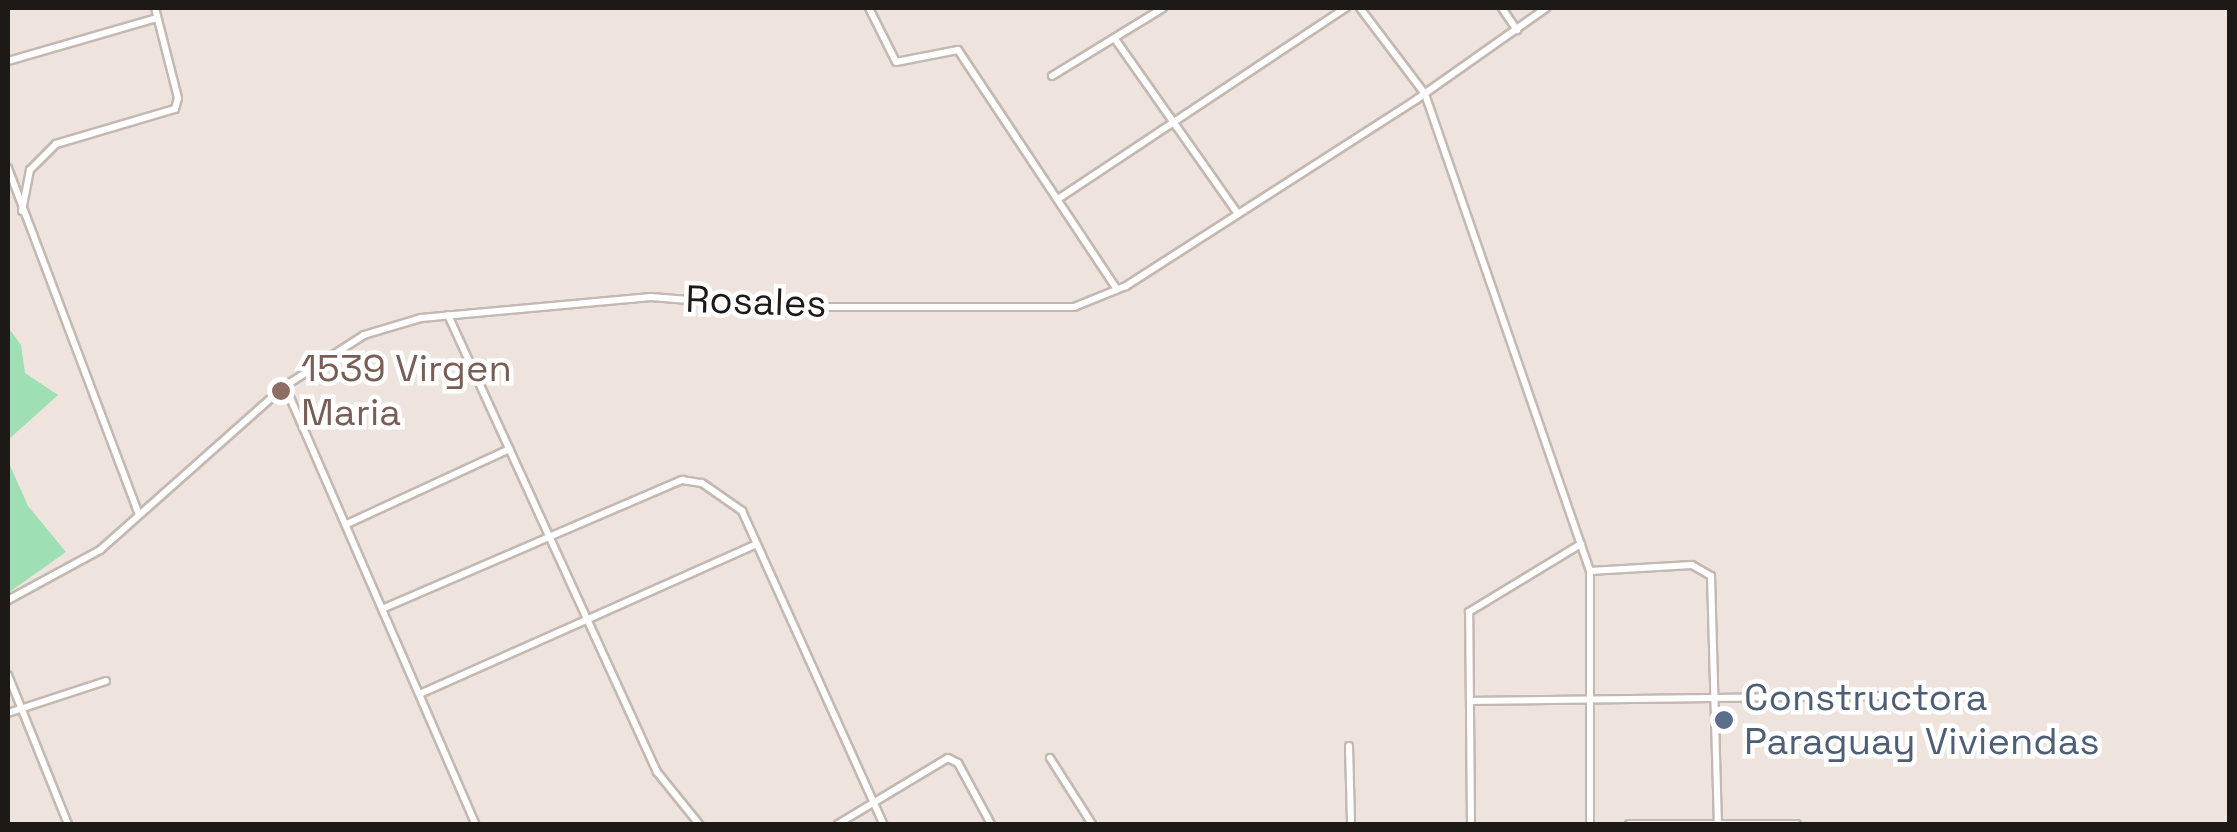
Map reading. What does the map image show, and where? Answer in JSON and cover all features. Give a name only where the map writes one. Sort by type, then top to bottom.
[{"type":"street","points":[[22,216],[30,170],[56,144],[175,109],[178,98],[154,8]]},
{"type":"street","points":[[869,8],[896,62],[958,50],[1117,289]]},
{"type":"street","points":[[1052,76],[1163,8]]},
{"type":"street","points":[[1058,198],[1346,8]]},
{"type":"street","points":[[1360,8],[1425,94],[1590,571],[1590,824]]},
{"type":"street","points":[[1502,8],[1517,30]]},
{"type":"street","name":"Rosales","points":[[8,600],[70,570],[285,386],[364,334],[448,315],[652,297],[777,307],[1074,307],[1117,289],[1238,214],[1425,94],[1546,8]]},
{"type":"street","points":[[8,61],[157,18]]},
{"type":"street","points":[[1115,39],[1238,214]]},
{"type":"street","points":[[8,168],[22,216],[140,514]]},
{"type":"street","points":[[448,315],[657,772],[699,824]]},
{"type":"street","points":[[285,386],[422,693],[475,824]]},
{"type":"street","points":[[347,524],[510,449]]},
{"type":"street","points":[[382,609],[692,479],[736,504],[883,824]]},
{"type":"street","points":[[422,693],[756,544]]},
{"type":"street","points":[[1472,824],[1469,612],[1581,544]]},
{"type":"street","points":[[1590,571],[1692,565],[1711,576],[1718,824]]},
{"type":"street","points":[[8,676],[68,824]]},
{"type":"street","points":[[8,713],[106,681]]},
{"type":"street","points":[[1470,700],[1590,695],[1714,700],[1894,696]]},
{"type":"street","points":[[1349,746],[1351,824]]},
{"type":"street","points":[[838,824],[874,806],[948,758],[958,764],[991,824]]},
{"type":"street","points":[[1050,758],[1092,824]]},
{"type":"street","points":[[1629,824],[1797,824]]},
{"type":"green space","points":[[8,327],[21,345],[25,373],[58,395],[8,440]]},
{"type":"green space","points":[[8,461],[28,506],[66,552],[8,593]]},
{"type":"place","name":"1539 Virgen Maria","points":[[281,391]]},
{"type":"place","name":"Constructora Paraguay Viviendas","points":[[1724,720]]}]
